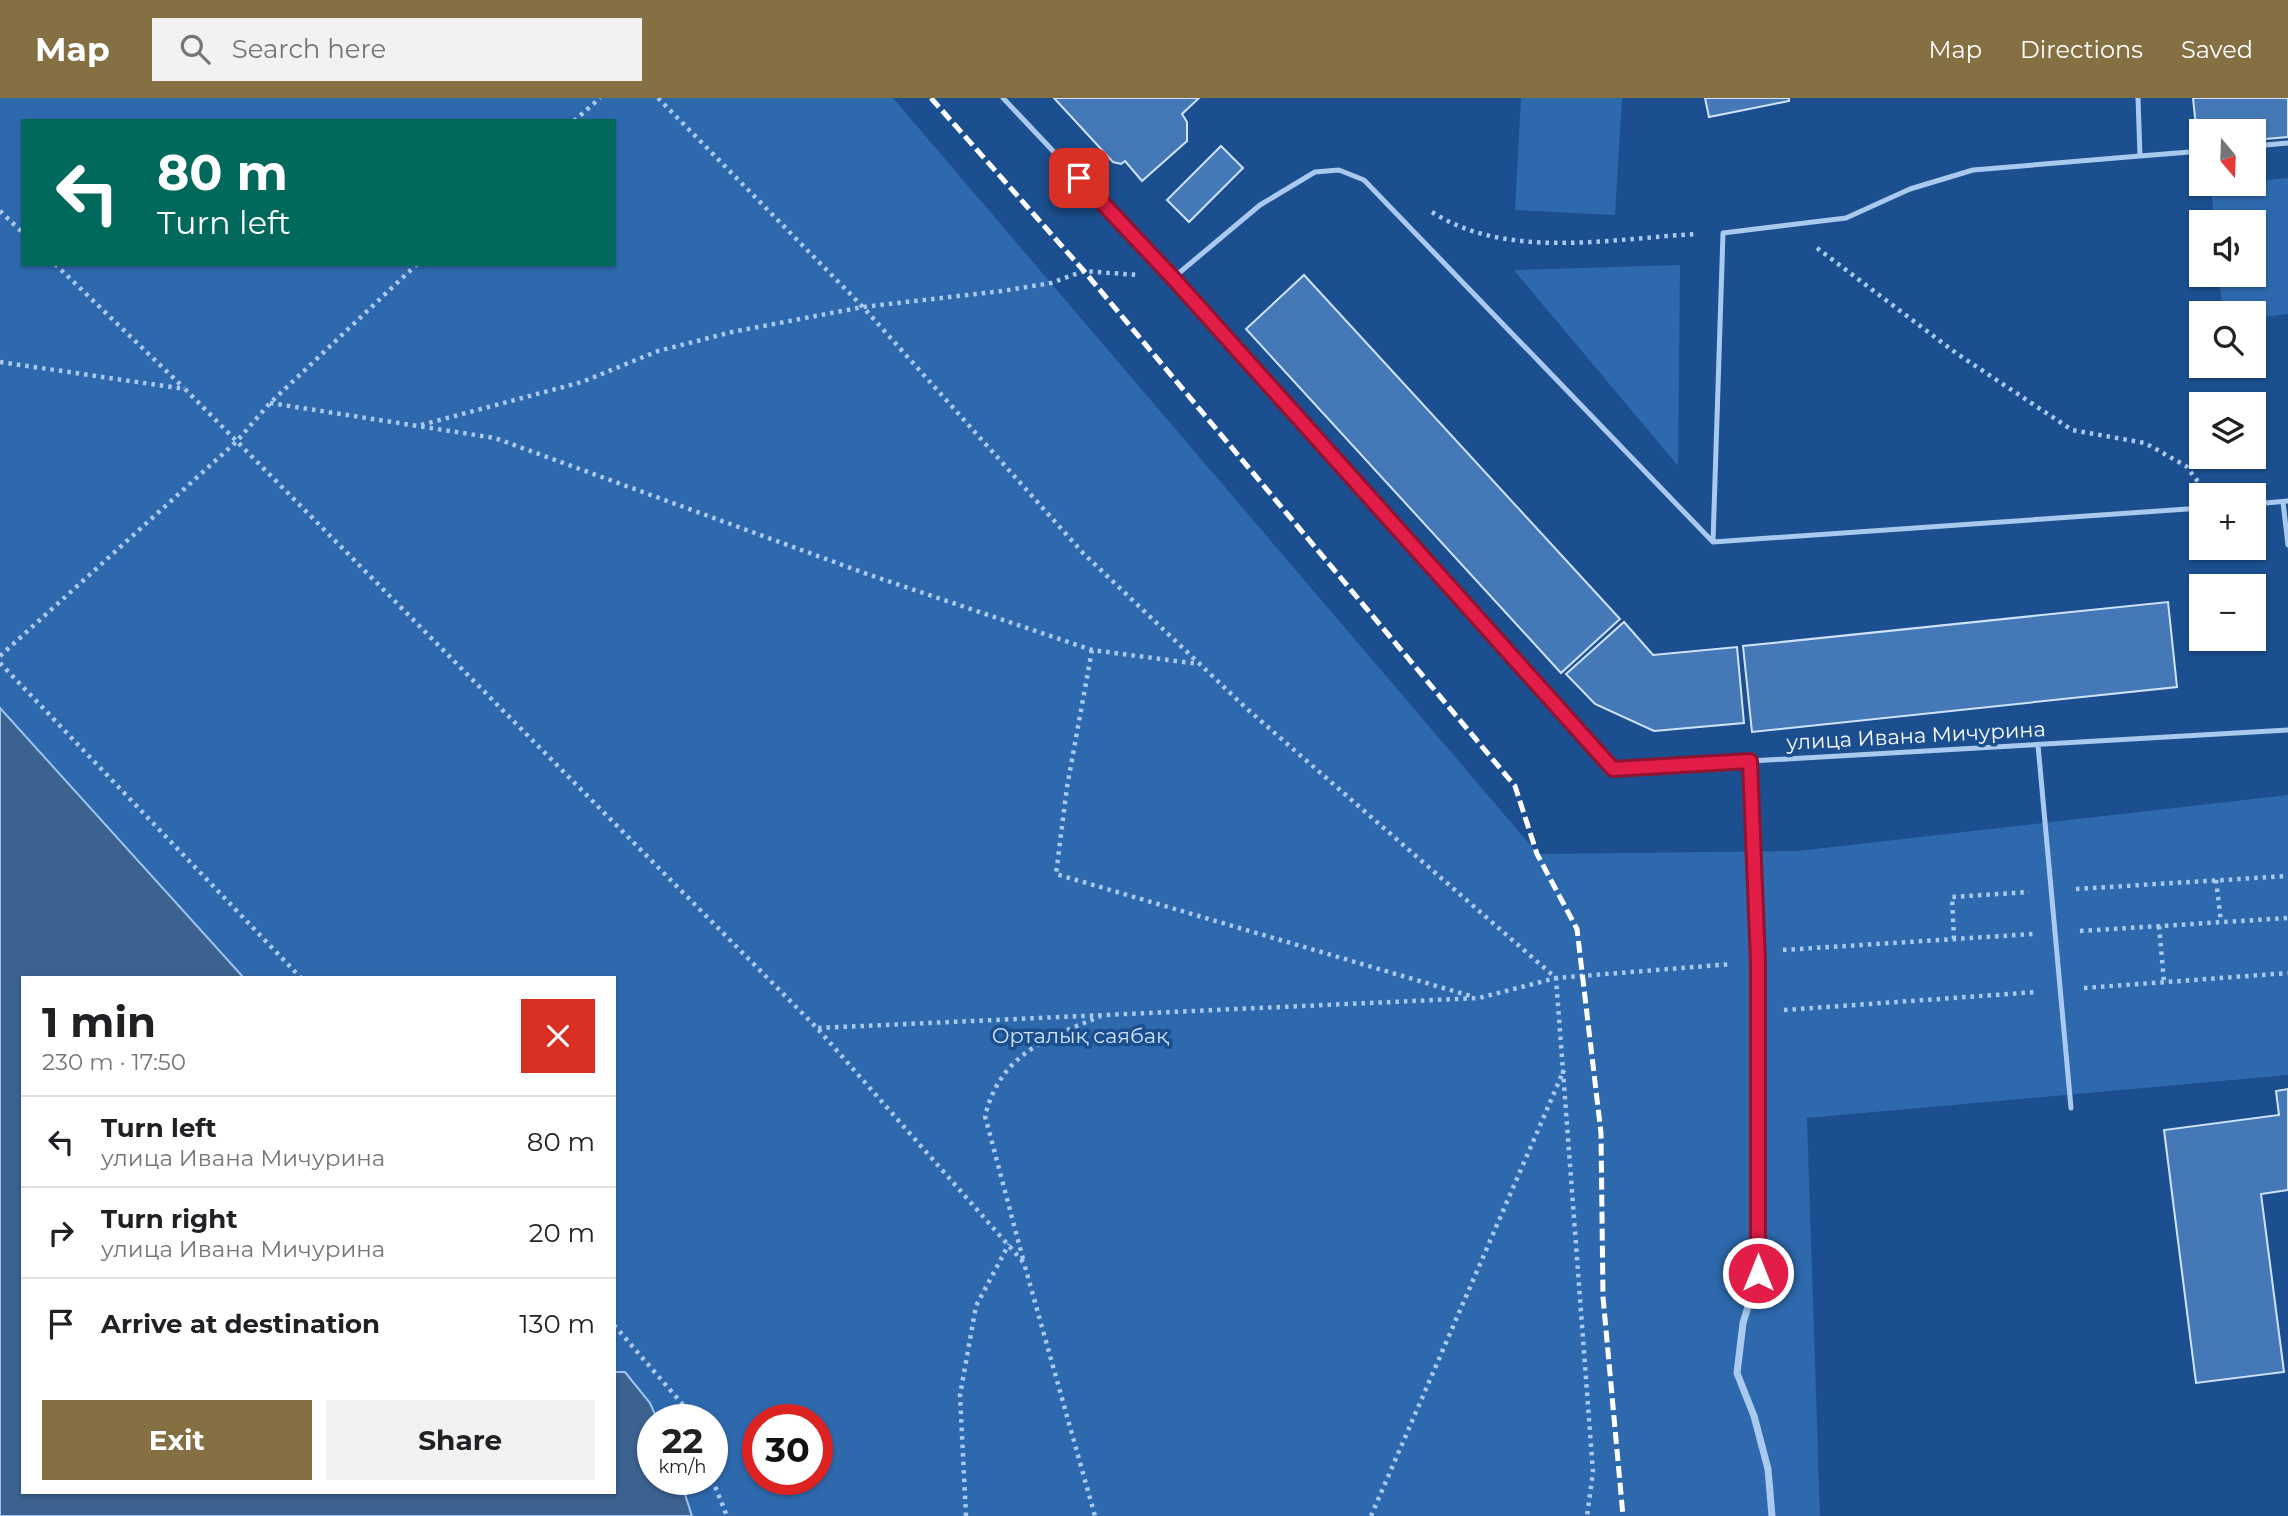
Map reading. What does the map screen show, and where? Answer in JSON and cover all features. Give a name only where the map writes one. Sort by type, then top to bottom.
[{"type":"street","points":[[1750,761],[1758,952],[1758,1273],[1743,1324],[1737,1373],[1754,1416],[1768,1469],[1772,1516]]},
{"type":"lane","name":"улица Ивана Мичурина","points":[[1003,98],[1173,278],[1613,769],[2288,730]]},
{"type":"lane","points":[[2138,98],[2140,156]]},
{"type":"lane","points":[[2266,145],[2288,143]]},
{"type":"lane","points":[[1713,542],[1723,233],[1846,218],[1910,189],[1973,170],[2189,152]]},
{"type":"lane","points":[[1173,278],[1260,205],[1315,172],[1339,170],[1364,180],[1713,542]]},
{"type":"lane","points":[[2266,503],[2285,501],[2288,545]]},
{"type":"lane","points":[[1713,542],[2189,509]]},
{"type":"lane","points":[[2038,745],[2071,1108]]},
{"type":"path","points":[[576,119],[600,98]]},
{"type":"path","points":[[658,98],[863,307],[1083,554],[1200,664],[1433,873],[1556,978],[1565,1069],[1593,1472],[1587,1516]]},
{"type":"path","points":[[1428,209],[1491,236],[1544,243],[1723,233]]},
{"type":"path","points":[[0,211],[21,231]]},
{"type":"path","points":[[1784,226],[1847,268],[1956,353],[2073,430],[2145,443],[2186,466],[2199,483]]},
{"type":"path","points":[[57,266],[185,389],[817,1028],[1024,1263]]},
{"type":"path","points":[[0,656],[236,442],[270,403],[415,266]]},
{"type":"path","points":[[418,426],[582,382],[658,351],[732,332],[863,307],[1002,292],[1051,283],[1084,271],[1173,278]]},
{"type":"path","points":[[0,362],[185,389]]},
{"type":"path","points":[[270,403],[495,438],[867,574],[1092,650],[1200,664]]},
{"type":"path","points":[[1092,650],[1067,786],[1056,874],[1479,998]]},
{"type":"path","points":[[0,663],[299,976]]},
{"type":"path","points":[[1954,939],[1952,897],[2288,876]]},
{"type":"path","points":[[2216,880],[2221,922]]},
{"type":"path","points":[[1758,952],[2288,918]]},
{"type":"path","points":[[2159,926],[2164,982]]},
{"type":"path","points":[[817,1028],[1479,998],[1556,978],[1758,962]]},
{"type":"path","points":[[1758,1012],[2288,973]]},
{"type":"path","points":[[1095,1516],[985,1116],[991,1094],[1007,1068],[1032,1047],[1105,1015]]},
{"type":"path","points":[[1371,1516],[1565,1069]]},
{"type":"path","points":[[966,1516],[960,1395],[976,1306],[1009,1244]]},
{"type":"path","points":[[616,1327],[682,1404]]},
{"type":"path","points":[[718,1495],[727,1516]]},
{"type":"green space","name":"Орталық саябақ","points":[[0,98],[893,98],[1538,854],[1798,851],[2288,795],[2288,1075],[1807,1118],[1820,1516],[0,1516]]},
{"type":"green space","points":[[1521,98],[1622,98],[1615,215],[1515,210]]},
{"type":"green space","points":[[2288,178],[2288,314],[2266,317],[2266,301],[2222,301],[2220,287],[2266,287],[2266,210],[2213,210],[2212,196],[2266,196],[2266,180]]},
{"type":"green space","points":[[1680,265],[1678,466],[1514,270]]},
{"type":"shaded area","points":[[0,708],[242,976],[21,976],[21,1494],[616,1494],[616,1372],[625,1372],[650,1404],[637,1404],[637,1495],[685,1495],[692,1516],[0,1516]]},
{"type":"building","points":[[1054,98],[1199,98],[1182,114],[1187,122],[1187,141],[1142,181],[1125,161],[1121,164],[1113,162]]},
{"type":"building","points":[[1705,98],[1789,98],[1789,101],[1709,117]]},
{"type":"building","points":[[2193,98],[2288,98],[2288,137],[2266,139],[2266,119],[2195,119]]},
{"type":"building","points":[[1221,146],[1243,168],[1189,222],[1167,200]]},
{"type":"building","points":[[1304,275],[1620,619],[1561,673],[1246,329]]},
{"type":"building","points":[[2168,602],[2177,687],[1752,732],[1743,646]]},
{"type":"building","points":[[1624,622],[1653,655],[1737,647],[1744,723],[1654,731],[1595,704],[1566,674]]},
{"type":"building","points":[[2288,1089],[2288,1190],[2261,1194],[2284,1372],[2196,1383],[2164,1130],[2279,1115],[2276,1091]]},
{"type":"railway","points":[[931,98],[1084,271],[1515,786],[1537,854],[1577,929],[1601,1133],[1603,1297],[1623,1516]]},
{"type":"route","points":[[1079,178],[1173,278],[1613,769],[1750,761],[1758,962],[1758,1273]]}]
